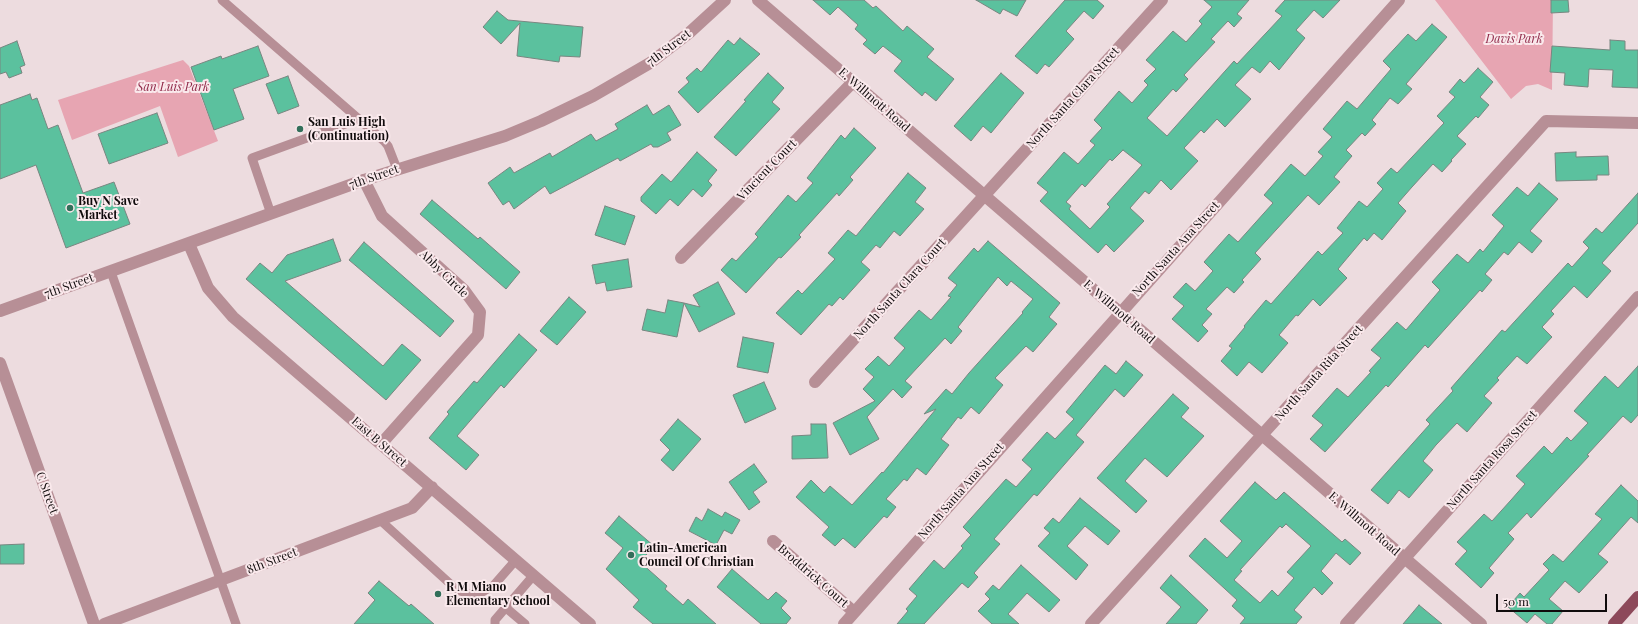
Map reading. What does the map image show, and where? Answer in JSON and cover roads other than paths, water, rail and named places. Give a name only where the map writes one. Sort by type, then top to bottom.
[{"type":"main road","points":[[1614,624],[1638,597]]},
{"type":"street","name":"7th Street","points":[[0,311],[364,180],[505,136],[541,121],[593,96],[664,53],[689,33],[725,0]]},
{"type":"street","name":"E. Willmott Road","points":[[758,0],[1481,624]]},
{"type":"street","name":"North Santa Clara Street","points":[[984,196],[1162,0]]},
{"type":"street","name":"North Santa Ana Street","points":[[844,624],[1119,313],[1399,0]]},
{"type":"street","name":"Vincient Court","points":[[681,258],[853,82]]},
{"type":"street","name":"North Santa Rita Street","points":[[1091,624],[1546,121],[1638,123]]},
{"type":"street","name":"Abby Circle","points":[[364,180],[382,216],[464,290],[480,312],[478,335],[381,444]]},
{"type":"street","name":"North Santa Clara Court","points":[[815,382],[984,196]]},
{"type":"street","name":"East B Street","points":[[188,244],[208,288],[233,317],[590,624]]},
{"type":"street","name":"North Santa Rosa Street","points":[[1346,624],[1638,297]]},
{"type":"street","name":"C Street","points":[[0,362],[94,624]]},
{"type":"street","name":"8th Street","points":[[104,624],[412,508],[432,487]]},
{"type":"street","name":"Broddrick Court","points":[[773,541],[854,612]]},
{"type":"lane","points":[[222,0],[388,146],[397,169]]},
{"type":"lane","points":[[271,214],[252,158],[359,119]]},
{"type":"lane","points":[[111,272],[236,624]]},
{"type":"lane","points":[[380,520],[457,590],[476,596],[494,584],[515,561]]},
{"type":"lane","points":[[495,624],[495,620],[505,607],[533,576]]},
{"type":"lane","points":[[505,607],[525,624]]},
{"type":"place","name":"San Luis High (Continuation)","points":[[300,129]]},
{"type":"place","name":"Buy N Save Market","points":[[70,208]]},
{"type":"place","name":"Latin-American Council Of Christian","points":[[631,555]]},
{"type":"place","name":"R M Miano Elementary School","points":[[438,594]]},
{"type":"park label","name":"Davis Park","points":[[1514,39]]},
{"type":"park label","name":"San Luis Park","points":[[173,87]]}]
